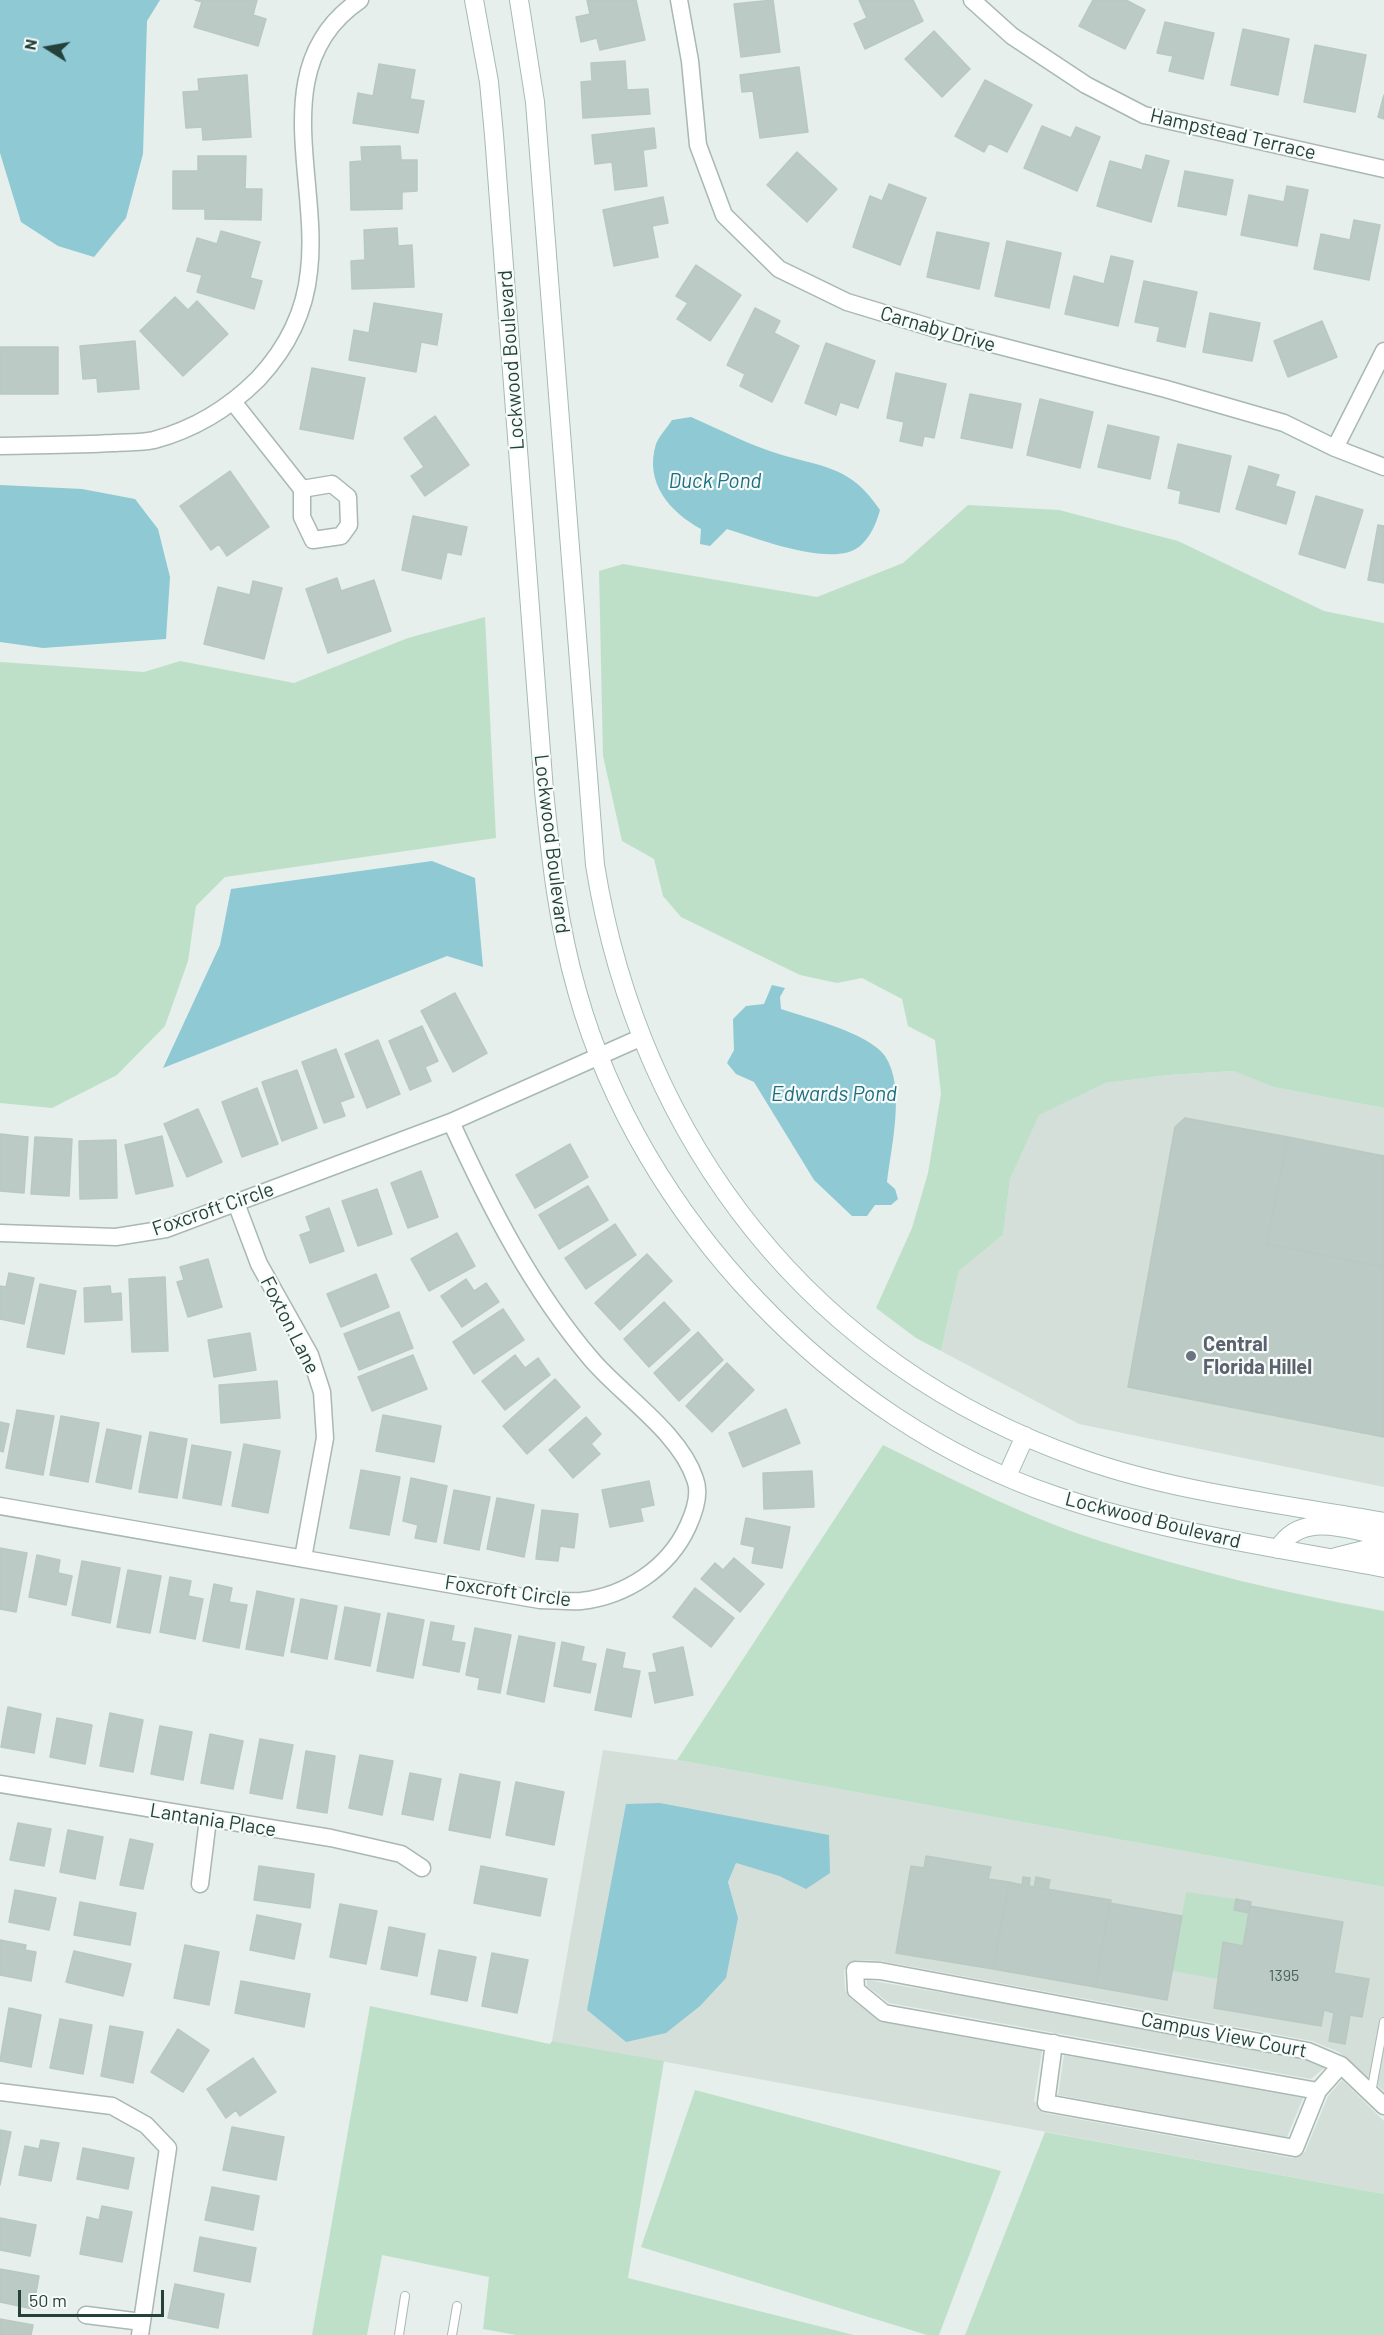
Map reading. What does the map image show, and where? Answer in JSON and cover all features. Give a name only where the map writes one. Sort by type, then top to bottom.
[{"type":"main road","name":"Lockwood Boulevard","points":[[474,0],[489,82],[494,135],[544,791],[554,884],[561,926],[578,994],[601,1058],[647,1155],[688,1216],[733,1274],[790,1334],[865,1396],[947,1447],[1053,1495],[1112,1514],[1278,1549],[1384,1568]]},
{"type":"main road","name":"Lockwood Boulevard","points":[[519,0],[535,102],[595,865],[607,932],[619,978],[640,1038],[679,1122],[707,1167],[774,1255],[816,1298],[898,1364],[925,1383],[984,1417],[1025,1436],[1121,1471],[1204,1490],[1384,1522]]},
{"type":"main road","points":[[1007,1476],[1025,1436]]},
{"type":"main road","points":[[1278,1549],[1285,1538],[1298,1528],[1313,1524],[1384,1536]]},
{"type":"main road","points":[[1332,1558],[1368,1549],[1384,1552]]},
{"type":"street","points":[[0,446],[152,440],[192,428],[234,403],[277,359],[298,319],[309,271],[310,220],[301,122],[307,75],[327,30],[360,0]]},
{"type":"street","name":"Carnaby Drive","points":[[679,0],[690,61],[698,145],[724,215],[779,269],[847,302],[1046,360],[1166,389],[1284,423],[1335,448],[1384,467]]},
{"type":"street","name":"Hampstead Terrace","points":[[972,0],[1012,36],[1086,85],[1144,115],[1384,169]]},
{"type":"street","points":[[1335,448],[1384,351]]},
{"type":"street","points":[[234,403],[302,489]]},
{"type":"street","name":"Foxcroft Circle","points":[[0,1233],[116,1238],[166,1229],[451,1122],[601,1058],[640,1038]]},
{"type":"street","name":"Foxcroft Circle","points":[[0,1506],[540,1600],[581,1600],[619,1592],[654,1572],[682,1538],[696,1509],[696,1480],[679,1449],[592,1360],[549,1301],[503,1228],[451,1122]]},
{"type":"street","name":"Foxton Lane","points":[[236,1203],[259,1264],[310,1355],[322,1392],[325,1438],[303,1558]]},
{"type":"street","name":"Lantania Place","points":[[0,1784],[331,1838],[401,1854],[422,1868]]},
{"type":"street","points":[[200,1884],[208,1819]]},
{"type":"street","name":"Campus View Court","points":[[1054,2043],[884,2013],[856,1990],[855,1970],[880,1971],[1308,2051],[1341,2066],[1384,2106]]},
{"type":"street","points":[[1318,2091],[1054,2043],[1046,2103],[1294,2148],[1318,2091],[1341,2066]]},
{"type":"street","points":[[0,2091],[112,2106],[146,2125],[168,2148],[141,2329],[86,2315]]},
{"type":"lane","points":[[1371,2093],[1384,2022]]},
{"type":"lane","points":[[399,2335],[405,2296]]},
{"type":"lane","points":[[452,2335],[457,2306]]},
{"type":"shaded area","points":[[1235,1071],[1273,1087],[1384,1108],[1384,1487],[1079,1424],[941,1351],[959,1271],[1003,1235],[1010,1179],[1038,1115],[1106,1083],[1169,1075]]},
{"type":"shaded area","points":[[603,1750],[677,1760],[1384,1887],[1384,2091],[1339,2052],[1312,2041],[881,1961],[856,1960],[844,1970],[845,1990],[849,1997],[882,2022],[1042,2051],[1034,2101],[1044,2113],[1293,2158],[1305,2152],[1328,2096],[1342,2080],[1384,2121],[1384,2194],[552,2041]],"holes":[[[660,1803],[806,1889],[779,1876],[736,1863],[728,1882],[738,1918],[626,2042],[587,2010]]]},
{"type":"shaded area","points":[[867,1980],[1045,2010],[1305,2060],[1324,2068],[1311,2079],[889,2003],[867,1986]]},
{"type":"shaded area","points":[[1064,2055],[1303,2098],[1287,2137],[1058,2095]]},
{"type":"green space","points":[[968,505],[1059,510],[1178,541],[1324,611],[1384,623],[1384,1108],[1273,1087],[1234,1071],[1169,1075],[1106,1083],[1039,1115],[1010,1179],[1003,1235],[959,1271],[941,1351],[916,1338],[876,1308],[912,1228],[928,1173],[941,1094],[935,1040],[908,1026],[902,999],[862,978],[837,983],[800,975],[681,917],[663,896],[654,859],[622,841],[603,756],[599,571],[623,564],[817,597],[903,563]]},
{"type":"green space","points":[[485,617],[496,838],[225,877],[196,906],[188,961],[165,1026],[117,1075],[52,1108],[0,1103],[0,662],[144,672],[180,661],[294,683],[408,638]]},
{"type":"green space","points":[[883,1445],[1044,1521],[1100,1541],[1241,1581],[1384,1611],[1384,1887],[677,1760]]},
{"type":"green space","points":[[1186,1892],[1236,1899],[1234,1910],[1249,1913],[1243,1946],[1223,1943],[1218,1979],[1172,1971]]},
{"type":"green space","points":[[370,2006],[550,2044],[552,2041],[664,2061],[628,2278],[854,2335],[516,2335],[483,2329],[489,2277],[382,2255],[367,2335],[312,2335]]},
{"type":"green space","points":[[695,2090],[1001,2171],[939,2335],[927,2335],[641,2247]]},
{"type":"green space","points":[[1045,2132],[1384,2194],[1384,2335],[965,2335]]},
{"type":"water","points":[[0,0],[160,0],[147,21],[143,154],[126,218],[94,257],[58,246],[21,222],[0,153]]},
{"type":"water","name":"Duck Pond","points":[[691,417],[759,447],[837,471],[848,477],[859,485],[880,510],[870,534],[860,546],[848,552],[832,554],[795,550],[727,529],[710,546],[700,544],[701,529],[679,514],[662,495],[657,484],[653,458],[656,444],[672,420]]},
{"type":"water","points":[[0,485],[82,489],[135,499],[158,529],[170,577],[166,639],[43,648],[0,642]]},
{"type":"water","points":[[432,861],[475,878],[483,967],[447,956],[163,1068],[220,945],[231,889]]},
{"type":"water","name":"Edwards Pond","points":[[772,985],[785,988],[780,997],[781,1009],[852,1033],[866,1040],[885,1056],[895,1084],[896,1100],[894,1135],[887,1182],[895,1189],[898,1199],[891,1205],[875,1205],[867,1216],[852,1216],[814,1180],[754,1082],[736,1074],[727,1063],[734,1050],[733,1019],[746,1006],[764,1004]]},
{"type":"water","points":[[660,1803],[829,1835],[830,1873],[806,1889],[779,1876],[736,1863],[728,1882],[738,1918],[726,1978],[700,2006],[666,2033],[626,2042],[587,2010],[626,1804]]},
{"type":"building","points":[[195,0],[257,0],[253,15],[266,19],[258,46],[194,27],[202,2]]},
{"type":"building","points":[[587,0],[636,0],[645,40],[600,50],[597,38],[581,42],[576,17],[590,14]]},
{"type":"building","points":[[773,0],[780,52],[741,57],[734,4]]},
{"type":"building","points":[[859,0],[913,0],[923,21],[865,49],[854,24],[867,18]]},
{"type":"building","points":[[1093,0],[1126,0],[1145,10],[1125,49],[1079,26]]},
{"type":"building","points":[[1165,22],[1214,33],[1203,79],[1169,71],[1173,56],[1157,53]]},
{"type":"building","points":[[1243,29],[1289,39],[1278,95],[1231,85]]},
{"type":"building","points":[[934,31],[970,69],[942,97],[905,59]]},
{"type":"building","points":[[1315,45],[1366,55],[1355,112],[1304,102]]},
{"type":"building","points":[[625,61],[627,90],[648,89],[650,114],[583,118],[581,82],[592,81],[591,63]]},
{"type":"building","points":[[379,64],[415,70],[410,99],[424,101],[418,133],[353,123],[358,93],[373,96]]},
{"type":"building","points":[[799,67],[808,132],[760,138],[753,91],[742,92],[740,75]]},
{"type":"building","points":[[247,75],[251,137],[203,140],[202,127],[186,128],[183,92],[199,91],[198,79]]},
{"type":"building","points":[[985,80],[1032,105],[1007,152],[989,143],[984,152],[955,136]]},
{"type":"building","points":[[1384,95],[1384,119],[1378,117]]},
{"type":"building","points":[[1042,126],[1071,138],[1076,127],[1100,137],[1077,191],[1024,168]]},
{"type":"building","points":[[654,128],[656,148],[643,150],[647,186],[615,190],[612,162],[595,164],[592,135]]},
{"type":"building","points":[[400,146],[401,160],[417,160],[417,191],[402,192],[402,209],[351,210],[350,162],[362,161],[361,147]]},
{"type":"building","points":[[797,152],[837,189],[807,222],[767,185]]},
{"type":"building","points":[[1146,155],[1169,161],[1151,222],[1097,206],[1110,161],[1142,170]]},
{"type":"building","points":[[198,156],[246,156],[245,189],[262,189],[261,220],[205,219],[205,209],[173,209],[173,171],[198,171]]},
{"type":"building","points":[[1185,171],[1233,180],[1226,215],[1178,206]]},
{"type":"building","points":[[889,184],[926,198],[900,265],[853,247],[870,196],[882,201]]},
{"type":"building","points":[[1287,186],[1308,190],[1297,246],[1241,235],[1249,195],[1284,202]]},
{"type":"building","points":[[663,197],[668,223],[652,226],[658,257],[614,266],[603,210]]},
{"type":"building","points":[[1354,220],[1380,225],[1369,280],[1314,269],[1321,234],[1350,240]]},
{"type":"building","points":[[397,228],[398,246],[412,245],[414,287],[352,289],[351,261],[365,260],[364,230]]},
{"type":"building","points":[[221,231],[260,242],[250,278],[262,281],[254,309],[197,292],[202,275],[187,271],[197,238],[217,244]]},
{"type":"building","points":[[937,232],[989,243],[979,289],[927,277]]},
{"type":"building","points":[[1007,241],[1061,253],[1049,308],[995,296]]},
{"type":"building","points":[[1111,256],[1133,261],[1118,326],[1065,314],[1074,276],[1104,284]]},
{"type":"building","points":[[696,265],[741,295],[710,341],[677,319],[688,303],[676,296]]},
{"type":"building","points":[[1144,281],[1197,292],[1185,347],[1157,341],[1160,327],[1135,322]]},
{"type":"building","points":[[175,297],[188,310],[197,301],[228,334],[183,376],[140,331]]},
{"type":"building","points":[[374,303],[442,314],[437,345],[421,342],[416,372],[349,360],[354,330],[369,333]]},
{"type":"building","points":[[755,308],[780,321],[774,333],[799,346],[772,402],[740,386],[745,374],[727,365]]},
{"type":"building","points":[[1210,313],[1260,323],[1252,361],[1203,352]]},
{"type":"building","points":[[1322,321],[1337,357],[1288,377],[1274,341]]},
{"type":"building","points":[[135,341],[139,389],[98,392],[97,378],[83,379],[80,346]]},
{"type":"building","points":[[826,343],[875,361],[858,408],[840,402],[836,415],[805,403]]},
{"type":"building","points":[[0,347],[58,347],[58,394],[0,394]]},
{"type":"building","points":[[312,368],[365,378],[353,439],[300,429]]},
{"type":"building","points":[[896,373],[946,384],[934,438],[924,436],[922,446],[900,441],[904,422],[887,418]]},
{"type":"building","points":[[970,394],[1021,404],[1012,448],[961,438]]},
{"type":"building","points":[[1040,399],[1093,412],[1080,468],[1027,455]]},
{"type":"building","points":[[435,416],[469,465],[425,496],[411,476],[424,467],[404,438]]},
{"type":"building","points":[[1108,425],[1159,437],[1150,479],[1098,467]]},
{"type":"building","points":[[1178,444],[1231,456],[1219,512],[1179,503],[1181,491],[1168,488]]},
{"type":"building","points":[[1249,466],[1279,475],[1275,486],[1295,492],[1286,524],[1236,509]]},
{"type":"building","points":[[230,471],[269,527],[227,556],[219,544],[211,550],[180,506]]},
{"type":"building","points":[[1316,496],[1363,510],[1345,568],[1299,554]]},
{"type":"building","points":[[413,516],[467,527],[461,555],[447,552],[441,579],[402,570]]},
{"type":"building","points":[[1378,525],[1384,526],[1384,583],[1368,580]]},
{"type":"building","points":[[337,578],[341,591],[374,580],[391,631],[328,653],[306,589]]},
{"type":"building","points":[[253,581],[282,588],[264,659],[204,644],[218,587],[250,595]]},
{"type":"building","points":[[455,993],[487,1053],[453,1072],[421,1011]]},
{"type":"building","points":[[422,1026],[438,1061],[425,1067],[431,1081],[410,1090],[389,1041]]},
{"type":"building","points":[[378,1040],[400,1094],[367,1108],[345,1054]]},
{"type":"building","points":[[336,1049],[354,1097],[340,1102],[345,1116],[324,1123],[302,1062]]},
{"type":"building","points":[[297,1070],[317,1128],[282,1141],[262,1082]]},
{"type":"building","points":[[257,1088],[278,1144],[242,1157],[222,1102]]},
{"type":"building","points":[[198,1109],[222,1162],[187,1177],[164,1124]]},
{"type":"building","points":[[1185,1118],[1288,1137],[1267,1244],[1384,1267],[1384,1437],[1128,1387],[1175,1127]]},
{"type":"building","points":[[0,1134],[28,1137],[24,1193],[0,1191]]},
{"type":"building","points":[[162,1136],[173,1186],[136,1194],[125,1145]]},
{"type":"building","points":[[35,1137],[72,1139],[69,1196],[31,1194]]},
{"type":"building","points":[[1288,1137],[1384,1156],[1384,1267],[1267,1244]]},
{"type":"building","points":[[116,1140],[117,1198],[80,1199],[79,1141]]},
{"type":"building","points":[[570,1144],[588,1177],[535,1208],[516,1175]]},
{"type":"building","points":[[421,1171],[438,1217],[408,1228],[391,1183]]},
{"type":"building","points":[[588,1186],[608,1220],[559,1249],[539,1215]]},
{"type":"building","points":[[377,1189],[392,1234],[358,1246],[342,1201]]},
{"type":"building","points":[[329,1208],[344,1251],[310,1263],[300,1235],[311,1231],[306,1217]]},
{"type":"building","points":[[615,1224],[636,1255],[586,1289],[565,1258]]},
{"type":"building","points":[[457,1233],[475,1266],[429,1291],[411,1259]]},
{"type":"building","points":[[647,1254],[672,1281],[620,1330],[595,1303]]},
{"type":"building","points":[[208,1259],[222,1307],[188,1317],[177,1282],[184,1280],[180,1267]]},
{"type":"building","points":[[9,1273],[34,1278],[24,1324],[0,1319],[0,1286],[6,1287]]},
{"type":"building","points":[[376,1274],[389,1307],[341,1327],[327,1294]]},
{"type":"building","points":[[165,1277],[168,1351],[132,1352],[129,1279]]},
{"type":"building","points":[[466,1279],[474,1291],[486,1283],[499,1302],[462,1327],[441,1296]]},
{"type":"building","points":[[40,1284],[76,1291],[64,1354],[27,1347]]},
{"type":"building","points":[[110,1286],[111,1294],[121,1293],[122,1320],[85,1322],[84,1288]]},
{"type":"building","points":[[664,1302],[690,1330],[649,1367],[624,1339]]},
{"type":"building","points":[[503,1309],[524,1340],[474,1374],[453,1342]]},
{"type":"building","points":[[399,1312],[413,1348],[359,1370],[344,1334]]},
{"type":"building","points":[[698,1332],[723,1360],[679,1401],[654,1373]]},
{"type":"building","points":[[250,1333],[256,1370],[214,1377],[208,1340]]},
{"type":"building","points":[[413,1355],[427,1389],[372,1411],[358,1377]]},
{"type":"building","points":[[515,1355],[525,1368],[538,1358],[550,1375],[505,1410],[482,1381]]},
{"type":"building","points":[[727,1363],[754,1390],[712,1432],[686,1406]]},
{"type":"building","points":[[555,1379],[580,1407],[527,1454],[503,1426]]},
{"type":"building","points":[[277,1381],[280,1418],[221,1423],[219,1385]]},
{"type":"building","points":[[786,1409],[800,1443],[743,1467],[729,1433]]},
{"type":"building","points":[[17,1410],[54,1416],[43,1475],[6,1468]]},
{"type":"building","points":[[383,1415],[441,1426],[434,1462],[376,1451]]},
{"type":"building","points":[[61,1416],[99,1423],[88,1482],[50,1475]]},
{"type":"building","points":[[586,1417],[601,1434],[591,1444],[600,1454],[573,1478],[549,1450]]},
{"type":"building","points":[[0,1422],[9,1424],[3,1452],[0,1451]]},
{"type":"building","points":[[107,1429],[141,1436],[131,1489],[96,1482]]},
{"type":"building","points":[[150,1432],[187,1439],[177,1498],[139,1492]]},
{"type":"building","points":[[244,1444],[280,1451],[268,1513],[232,1506]]},
{"type":"building","points":[[192,1445],[231,1452],[221,1505],[183,1498]]},
{"type":"building","points":[[361,1470],[400,1477],[389,1535],[350,1528]]},
{"type":"building","points":[[812,1471],[814,1507],[764,1509],[763,1473]]},
{"type":"building","points":[[411,1478],[447,1486],[436,1542],[415,1538],[418,1525],[403,1521]]},
{"type":"building","points":[[649,1481],[654,1505],[640,1508],[643,1521],[610,1527],[602,1490]]},
{"type":"building","points":[[454,1490],[490,1497],[479,1550],[444,1543]]},
{"type":"building","points":[[497,1498],[534,1505],[524,1557],[487,1549]]},
{"type":"building","points":[[542,1510],[578,1514],[574,1548],[560,1546],[558,1561],[536,1559]]},
{"type":"building","points":[[746,1518],[790,1527],[782,1568],[752,1563],[755,1547],[741,1544]]},
{"type":"building","points":[[0,1548],[27,1553],[16,1612],[0,1609]]},
{"type":"building","points":[[37,1555],[60,1560],[58,1573],[72,1576],[66,1605],[29,1597]]},
{"type":"building","points":[[734,1558],[764,1584],[740,1612],[701,1579],[715,1563],[723,1570]]},
{"type":"building","points":[[82,1561],[120,1568],[110,1623],[72,1615]]},
{"type":"building","points":[[128,1570],[161,1576],[150,1633],[117,1627]]},
{"type":"building","points":[[170,1577],[191,1581],[188,1596],[203,1599],[195,1639],[160,1632]]},
{"type":"building","points":[[214,1584],[232,1588],[229,1602],[247,1605],[239,1648],[203,1641]]},
{"type":"building","points":[[695,1588],[734,1618],[711,1647],[673,1617]]},
{"type":"building","points":[[257,1591],[294,1599],[283,1656],[246,1649]]},
{"type":"building","points":[[301,1599],[337,1606],[327,1659],[291,1652]]},
{"type":"building","points":[[345,1607],[380,1614],[370,1666],[335,1659]]},
{"type":"building","points":[[388,1613],[424,1620],[413,1678],[377,1671]]},
{"type":"building","points":[[431,1622],[454,1626],[451,1641],[465,1643],[459,1672],[423,1665]]},
{"type":"building","points":[[475,1628],[511,1635],[500,1693],[478,1689],[480,1678],[466,1675]]},
{"type":"building","points":[[519,1636],[555,1643],[544,1702],[507,1694]]},
{"type":"building","points":[[562,1642],[584,1647],[581,1661],[596,1664],[590,1693],[554,1686]]},
{"type":"building","points":[[683,1647],[693,1695],[655,1703],[649,1673],[657,1672],[653,1654]]},
{"type":"building","points":[[607,1649],[625,1653],[622,1668],[640,1671],[631,1717],[595,1710]]},
{"type":"building","points":[[8,1707],[41,1714],[34,1753],[1,1747]]},
{"type":"building","points":[[110,1713],[143,1720],[133,1772],[100,1766]]},
{"type":"building","points":[[57,1718],[92,1725],[85,1764],[50,1757]]},
{"type":"building","points":[[160,1726],[192,1732],[183,1780],[151,1774]]},
{"type":"building","points":[[210,1734],[243,1741],[233,1789],[201,1783]]},
{"type":"building","points":[[260,1739],[293,1745],[282,1799],[250,1793]]},
{"type":"building","points":[[306,1751],[335,1756],[327,1813],[297,1808]]},
{"type":"building","points":[[360,1755],[393,1761],[382,1815],[349,1808]]},
{"type":"building","points":[[410,1773],[441,1779],[433,1820],[402,1814]]},
{"type":"building","points":[[460,1774],[500,1782],[490,1838],[449,1830]]},
{"type":"building","points":[[516,1782],[564,1792],[554,1845],[506,1835]]},
{"type":"building","points":[[18,1823],[51,1829],[44,1866],[10,1860]]},
{"type":"building","points":[[68,1830],[103,1837],[95,1879],[60,1872]]},
{"type":"building","points":[[130,1839],[153,1844],[143,1889],[120,1885]]},
{"type":"building","points":[[926,1856],[991,1867],[988,1879],[1009,1882],[993,1969],[896,1953],[911,1866],[924,1868]]},
{"type":"building","points":[[259,1866],[314,1874],[310,1908],[254,1900]]},
{"type":"building","points":[[481,1866],[547,1879],[540,1916],[474,1903]]},
{"type":"building","points":[[1023,1877],[1030,1878],[1029,1886],[1111,1900],[1095,1987],[993,1969],[1009,1882],[1022,1885]]},
{"type":"building","points":[[1036,1877],[1050,1880],[1048,1889],[1034,1887]]},
{"type":"building","points":[[15,1890],[56,1898],[49,1930],[9,1922]]},
{"type":"building","points":[[1236,1899],[1251,1902],[1249,1913],[1234,1910]]},
{"type":"building","points":[[80,1902],[136,1913],[130,1945],[74,1935]]},
{"type":"building","points":[[1110,1903],[1182,1916],[1167,2000],[1095,1987]]},
{"type":"building","points":[[340,1904],[377,1911],[366,1964],[330,1957]]},
{"type":"building","points":[[1250,1906],[1343,1922],[1334,1973],[1369,1979],[1362,2017],[1350,2015],[1345,2044],[1329,2041],[1334,2013],[1324,2010],[1321,2026],[1214,2008],[1223,1942],[1243,1946]]},
{"type":"building","points":[[257,1915],[301,1924],[294,1959],[250,1950]]},
{"type":"building","points":[[389,1927],[425,1934],[417,1976],[381,1969]]},
{"type":"building","points":[[0,1940],[26,1945],[25,1950],[36,1952],[31,1981],[0,1975]]},
{"type":"building","points":[[185,1945],[219,1952],[209,2005],[174,1998]]},
{"type":"building","points":[[439,1950],[476,1957],[467,2001],[431,1994]]},
{"type":"building","points":[[74,1951],[131,1964],[123,1996],[66,1982]]},
{"type":"building","points":[[492,1953],[528,1960],[517,2013],[482,2006]]},
{"type":"building","points":[[241,1981],[310,1994],[304,2027],[235,2013]]},
{"type":"building","points":[[9,2008],[41,2015],[31,2067],[0,2061]]},
{"type":"building","points":[[60,2019],[92,2025],[83,2074],[50,2068]]},
{"type":"building","points":[[110,2026],[143,2032],[133,2083],[101,2076]]},
{"type":"building","points":[[178,2029],[209,2050],[183,2092],[151,2072]]},
{"type":"building","points":[[253,2058],[276,2092],[240,2116],[236,2110],[226,2118],[207,2089]]},
{"type":"building","points":[[232,2127],[284,2137],[276,2180],[223,2170]]},
{"type":"building","points":[[0,2130],[11,2132],[0,2185]]},
{"type":"building","points":[[41,2140],[59,2143],[51,2181],[19,2175],[25,2146],[39,2149]]},
{"type":"building","points":[[83,2148],[134,2158],[128,2189],[77,2179]]},
{"type":"building","points":[[212,2187],[259,2196],[253,2230],[205,2220]]},
{"type":"building","points":[[102,2206],[132,2212],[122,2262],[80,2254],[87,2217],[99,2220]]},
{"type":"building","points":[[0,2218],[36,2225],[30,2256],[0,2250]]},
{"type":"building","points":[[200,2237],[256,2248],[250,2282],[194,2271]]},
{"type":"building","points":[[0,2269],[39,2276],[33,2309],[0,2302]]},
{"type":"building","points":[[175,2284],[224,2294],[218,2328],[168,2318]]},
{"type":"building","points":[[0,2319],[33,2325],[31,2335],[0,2335]]},
{"type":"place","name":"Central Florida Hillel","points":[[1191,1356]]}]
